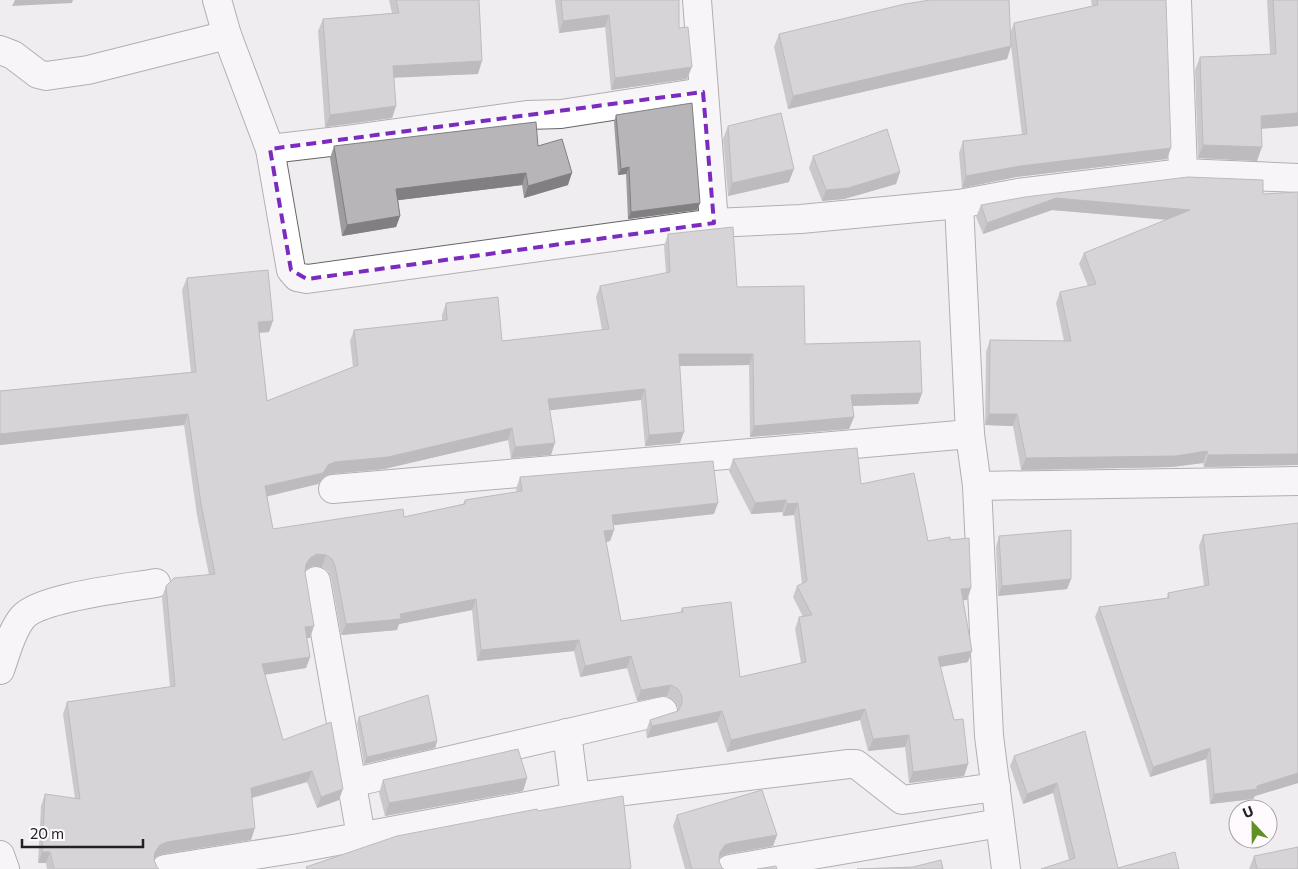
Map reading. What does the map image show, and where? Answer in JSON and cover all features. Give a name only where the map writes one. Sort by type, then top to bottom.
[{"type":"street","points":[[217,0],[227,35],[270,149],[291,270],[297,277],[307,279],[714,223],[801,219],[959,204],[1018,193],[1183,173],[1298,178]]},
{"type":"street","points":[[697,0],[714,223]]},
{"type":"street","points":[[1177,0],[1183,173]]},
{"type":"street","points":[[0,50],[13,54],[38,74],[46,76],[88,70],[227,35]]},
{"type":"street","points":[[270,149],[527,116],[561,114],[703,92]]},
{"type":"street","points":[[959,204],[970,434],[977,486],[989,736],[1006,869]]},
{"type":"street","points":[[333,489],[970,434]]},
{"type":"street","points":[[977,486],[1298,481]]},
{"type":"street","points":[[316,581],[361,836]]},
{"type":"street","points":[[0,670],[17,626],[24,616],[41,606],[73,597],[156,583]]},
{"type":"street","points":[[352,783],[663,711]]},
{"type":"street","points":[[567,733],[575,797]]},
{"type":"street","points":[[165,869],[575,797],[848,764],[856,764],[902,800],[996,788]]},
{"type":"street","points":[[730,869],[1000,823]]},
{"type":"street","points":[[0,855],[5,869]]},
{"type":"highlighted area","points":[[703,92],[714,223],[307,279],[291,270],[270,149]]},
{"type":"building","points":[[396,0],[479,0],[482,61],[393,66],[396,106],[330,115],[323,19],[399,13]]},
{"type":"building","points":[[561,0],[679,0],[679,28],[688,27],[692,67],[615,78],[609,15],[563,21]]},
{"type":"building","points":[[930,0],[1009,0],[1011,46],[793,96],[779,34],[905,4]]},
{"type":"building","points":[[1097,0],[1166,0],[1171,148],[1020,166],[966,176],[963,141],[1027,134],[1014,23],[1098,5]]},
{"type":"building","points":[[1273,0],[1298,0],[1298,113],[1261,116],[1262,147],[1203,145],[1200,57],[1276,54]]},
{"type":"building","points":[[692,103],[700,203],[631,212],[629,167],[621,169],[616,115]]},
{"type":"building","points":[[781,113],[794,169],[732,183],[728,126]]},
{"type":"building","points":[[536,122],[538,146],[562,139],[572,173],[528,186],[526,173],[396,189],[400,216],[347,225],[334,146]]},
{"type":"building","points":[[887,129],[900,172],[848,188],[826,190],[813,156]]},
{"type":"building","points":[[1188,177],[1263,180],[1263,194],[1298,192],[1298,454],[1208,455],[1207,451],[1176,456],[1026,458],[1017,414],[989,414],[990,340],[1071,341],[1060,292],[1096,284],[1084,253],[1190,210],[1056,198],[987,223],[981,205],[1025,197]]},
{"type":"building","points":[[733,227],[737,287],[804,286],[805,344],[920,341],[922,393],[851,395],[854,417],[754,426],[753,354],[679,354],[684,432],[649,435],[645,389],[548,399],[555,443],[515,447],[512,428],[388,457],[335,462],[328,465],[323,473],[265,486],[273,529],[403,509],[404,517],[465,504],[465,500],[522,491],[520,477],[713,461],[718,503],[612,515],[614,530],[604,531],[621,621],[683,612],[682,608],[731,602],[740,677],[806,662],[799,617],[812,615],[797,586],[807,581],[798,503],[787,504],[786,500],[755,503],[733,459],[857,448],[861,484],[914,473],[928,541],[950,537],[950,540],[969,538],[971,588],[961,589],[972,651],[938,657],[954,720],[963,719],[968,764],[913,772],[909,735],[873,739],[865,709],[731,740],[722,711],[652,726],[650,720],[678,711],[682,704],[682,696],[678,689],[671,685],[641,690],[631,656],[585,666],[579,640],[481,650],[476,599],[400,614],[401,619],[346,624],[335,566],[332,559],[326,555],[317,554],[310,558],[306,564],[305,572],[314,626],[305,627],[310,657],[262,664],[283,740],[331,722],[343,789],[321,797],[312,771],[251,788],[255,828],[167,842],[160,845],[155,852],[154,860],[159,869],[54,869],[50,852],[42,852],[45,794],[80,799],[67,702],[175,686],[166,586],[174,578],[215,574],[201,504],[188,414],[0,434],[0,391],[196,372],[187,278],[268,270],[273,321],[258,322],[267,401],[358,365],[354,330],[447,320],[446,303],[498,297],[502,341],[609,329],[600,286],[670,272],[668,234]]},
{"type":"building","points":[[1298,523],[1298,773],[1257,786],[1257,789],[1214,794],[1210,748],[1153,767],[1099,607],[1169,598],[1168,593],[1209,585],[1203,535]]},
{"type":"building","points":[[1071,530],[1071,579],[1002,586],[999,536]]},
{"type":"building","points":[[428,695],[437,741],[367,757],[359,717]]},
{"type":"building","points":[[1085,731],[1118,868],[1175,852],[1179,869],[1041,869],[1075,858],[1057,783],[1027,794],[1014,756]]},
{"type":"building","points":[[518,749],[527,778],[389,803],[383,780]]},
{"type":"building","points":[[762,790],[777,835],[725,845],[720,852],[719,861],[724,869],[692,869],[677,815]]},
{"type":"building","points":[[623,796],[631,868],[628,869],[307,869],[306,867],[397,836],[537,809],[538,811]]},
{"type":"building","points":[[1298,847],[1298,869],[1257,869],[1254,856]]},
{"type":"building","points":[[941,860],[943,869],[857,869],[913,867]]},
{"type":"building","points":[[776,866],[777,869],[757,869]]}]
